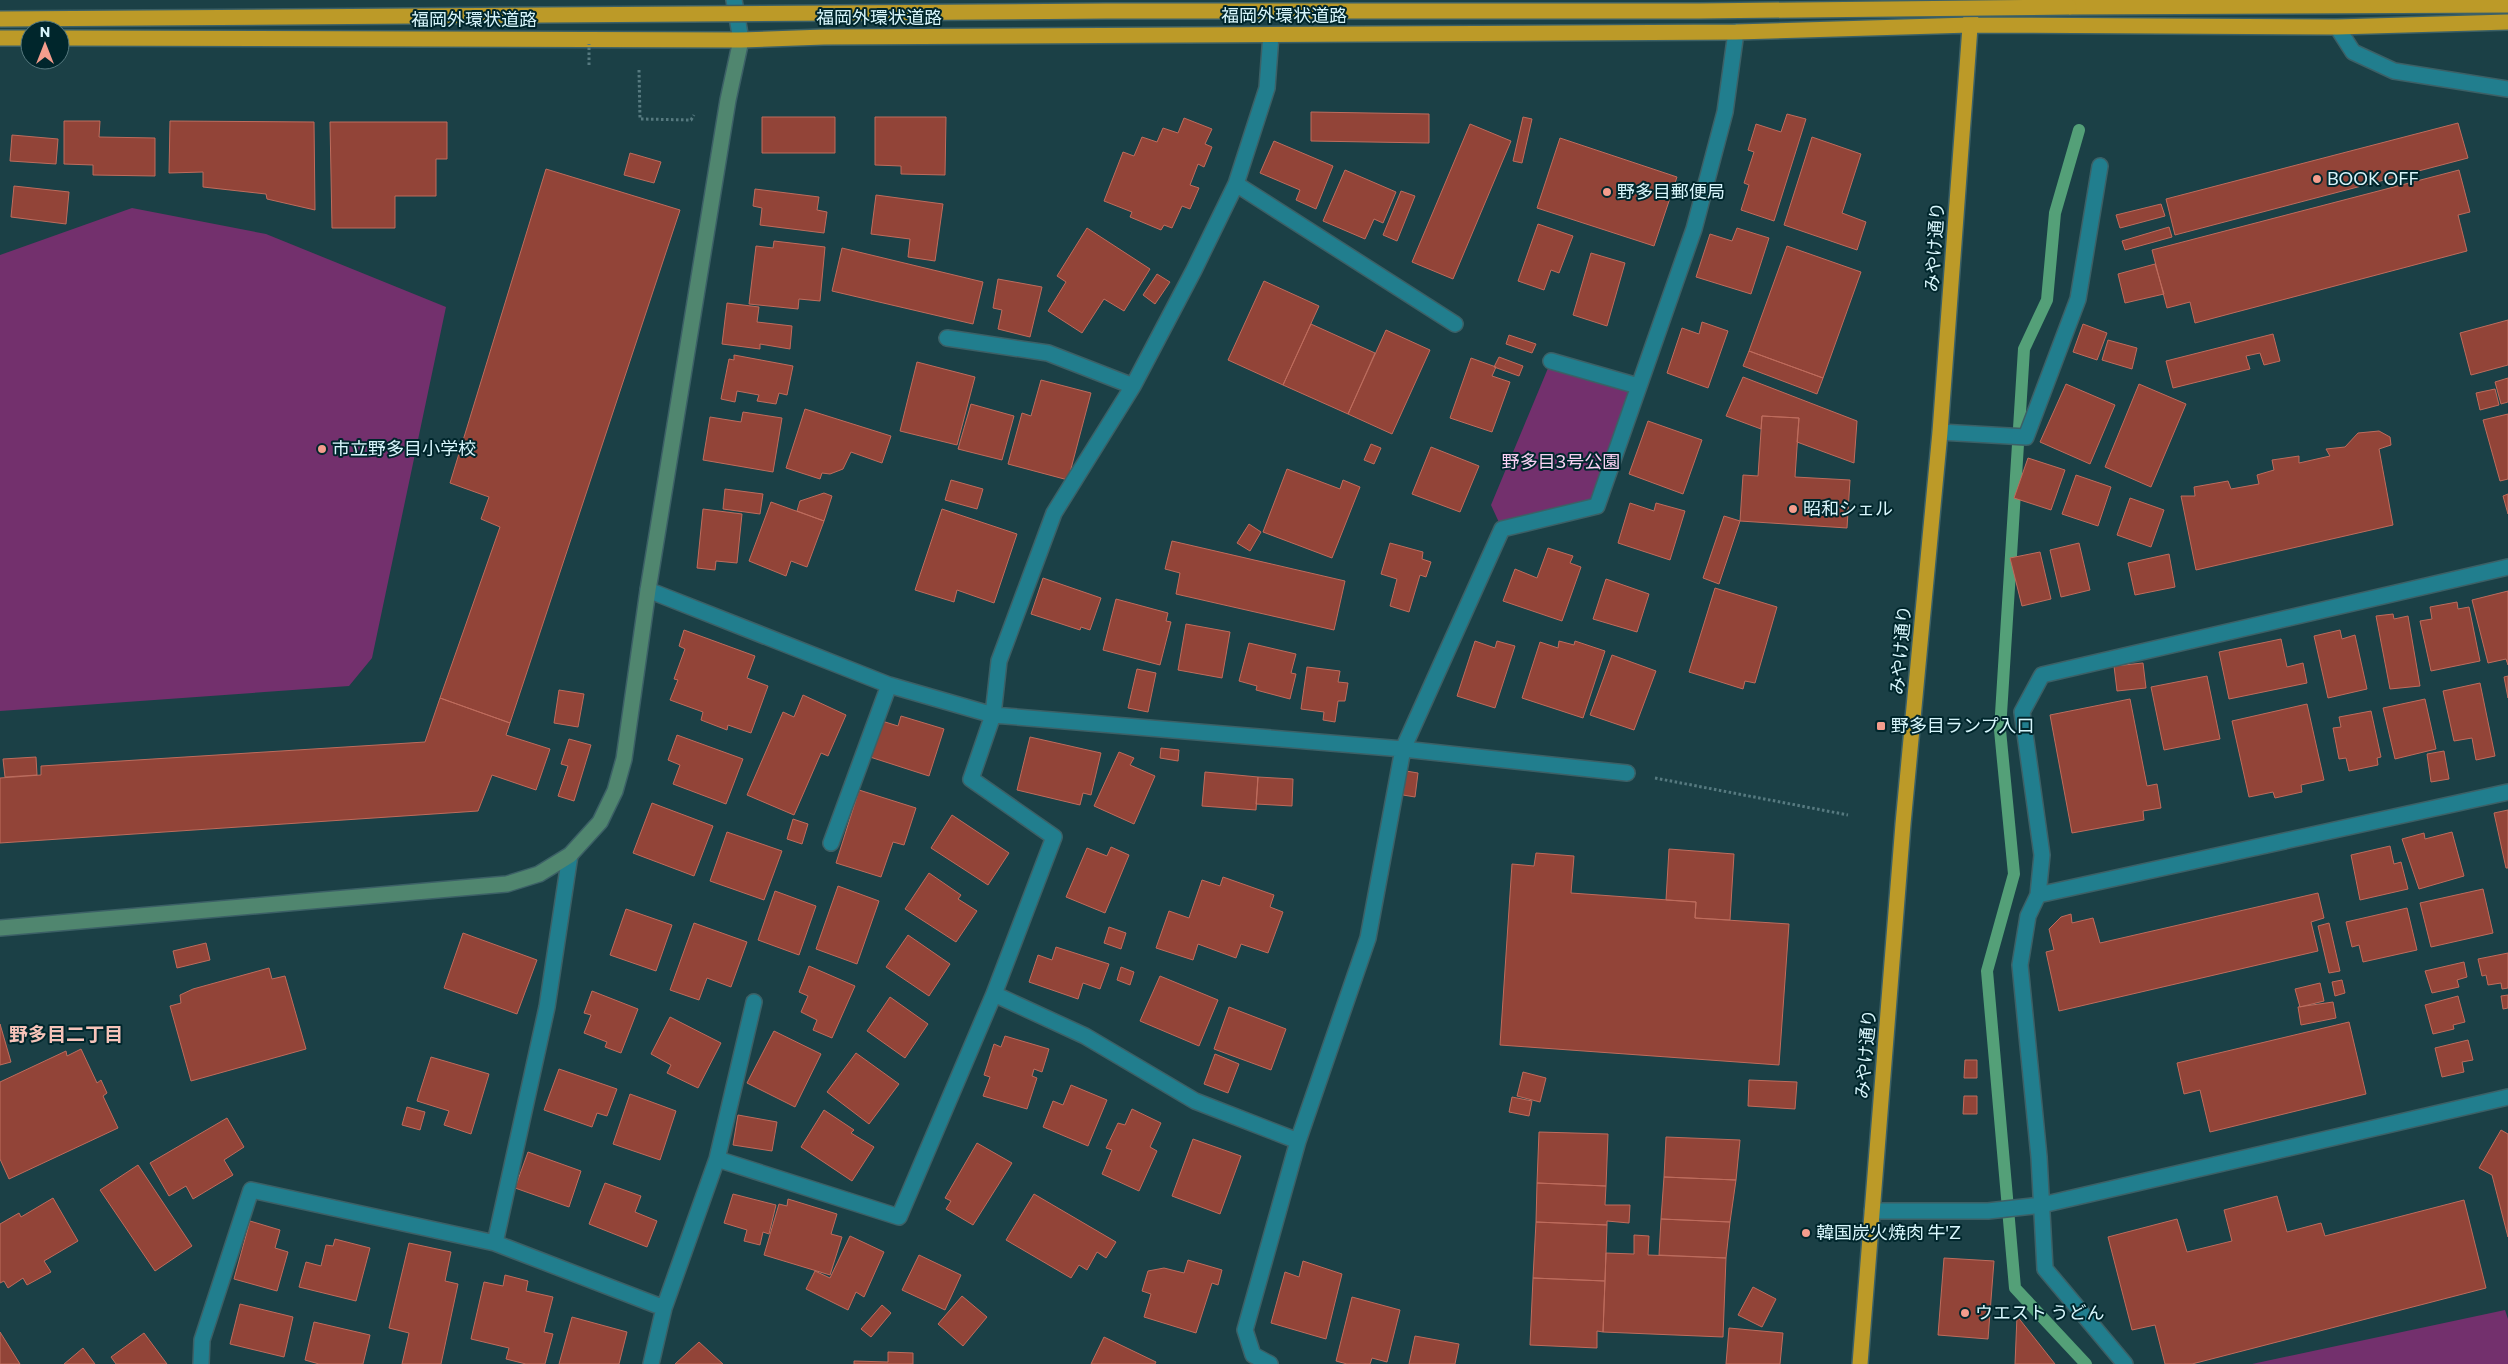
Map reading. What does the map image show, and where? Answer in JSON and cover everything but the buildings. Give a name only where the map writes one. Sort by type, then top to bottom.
[{"type":"highway","name":"みやけ通り","points":[[1860,1364],[1903,824],[1940,432],[1972,0]]},
{"type":"highway","points":[[0,19],[1096,11],[1699,11],[2508,5]]},
{"type":"highway","name":"福岡外環状道路","points":[[70,38],[741,40],[834,37],[1736,32],[1970,25],[2337,27],[2508,22]]},
{"type":"highway","points":[[0,38],[20,38]]},
{"type":"street","points":[[0,928],[507,884],[539,874],[570,855],[600,822],[615,791],[624,759],[648,590],[728,100],[741,40],[734,0]]},
{"type":"street","points":[[2337,27],[2353,52],[2394,71],[2508,89]]},
{"type":"street","points":[[1270,1364],[1253,1355],[1245,1330],[1298,1141],[1368,938],[1403,749],[1502,530],[1597,506],[1694,229],[1725,112],[1736,32]]},
{"type":"street","points":[[717,1159],[900,1216],[994,994],[1054,837],[971,779],[993,714],[999,661],[1054,513],[1133,386],[1194,270],[1236,184],[1267,88],[1271,35]]},
{"type":"street","points":[[1940,432],[2026,437],[2078,299],[2100,166]]},
{"type":"street","points":[[1236,184],[1455,324]]},
{"type":"street","points":[[948,338],[1048,353],[1133,386]]},
{"type":"street","points":[[1551,361],[1638,386]]},
{"type":"street","points":[[2125,1364],[2045,1269],[2042,1205],[2020,965],[2028,916],[2038,895],[2042,855],[2022,712],[2042,675],[2508,566]]},
{"type":"street","points":[[648,590],[889,685],[993,714],[1403,749],[1627,772]]},
{"type":"street","points":[[831,843],[889,685]]},
{"type":"street","points":[[2038,895],[2508,792]]},
{"type":"street","points":[[495,1244],[547,1007],[570,855]]},
{"type":"street","points":[[994,994],[1085,1036],[1195,1100],[1298,1141]]},
{"type":"street","points":[[651,1364],[664,1308],[717,1159],[754,1002]]},
{"type":"street","points":[[1872,1211],[1988,1211],[2042,1205],[2508,1097]]},
{"type":"street","points":[[201,1364],[202,1340],[251,1190],[495,1244],[664,1308]]},
{"type":"path","points":[[639,69],[640,119],[691,120]]},
{"type":"path","points":[[1627,772],[1848,815]]},
{"type":"green space","points":[[132,208],[266,234],[446,307],[372,658],[349,686],[0,711],[0,255]]},
{"type":"green space","name":"野多目3号公園","points":[[1551,361],[1638,386],[1597,506],[1502,529],[1491,505]]},
{"type":"green space","points":[[2505,1310],[2508,1319],[2508,1364],[2252,1364]]},
{"type":"waterway","points":[[2079,130],[2055,213],[2047,300],[2024,349],[2000,730],[2014,874],[1987,971],[2015,1288],[2086,1364]]},
{"type":"place","name":"BOOK OFF","points":[[2317,179]]},
{"type":"place","name":"野多目郵便局","points":[[1607,192]]},
{"type":"place","name":"市立野多目小学校","points":[[322,449]]},
{"type":"place","name":"昭和シェル","points":[[1793,509]]},
{"type":"place","name":"野多目ランプ入口","points":[[1881,726]]},
{"type":"place","name":"韓国炭火焼肉 牛'Z","points":[[1806,1233]]},
{"type":"place","name":"ウエスト うどん","points":[[1965,1313]]},
{"type":"district","name":"野多目二丁目","points":[[66,1034]]}]
